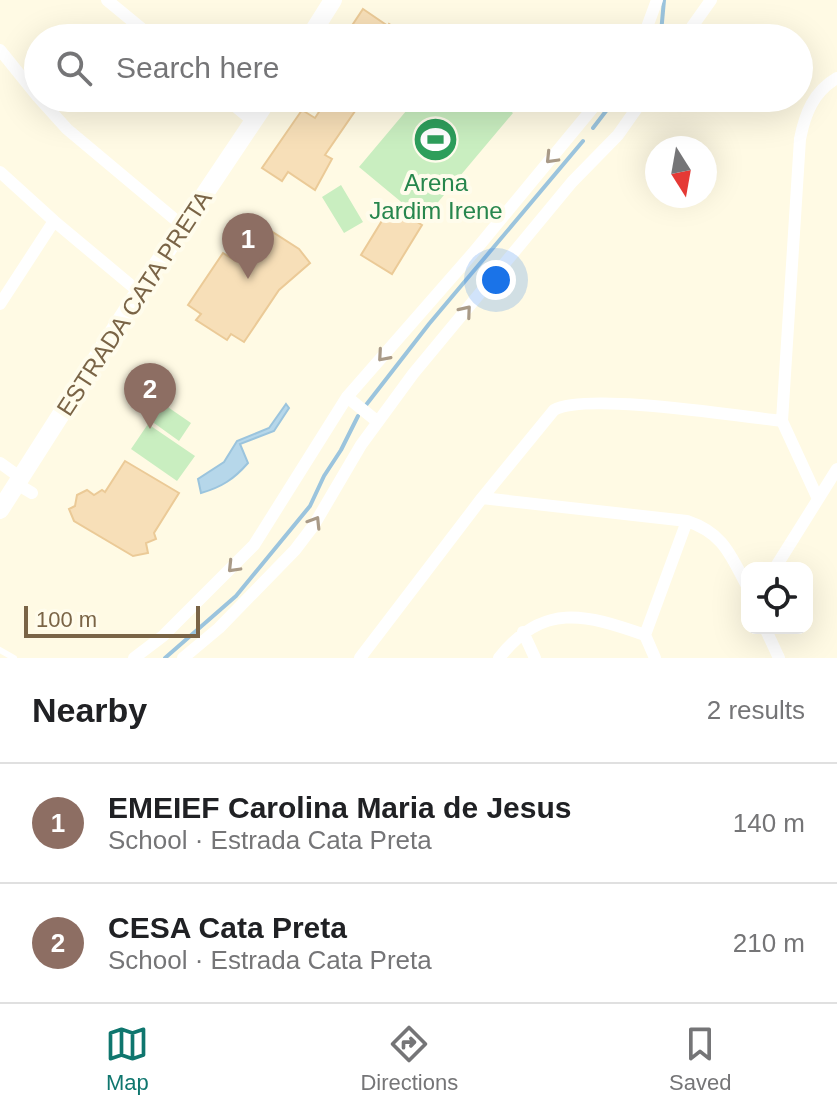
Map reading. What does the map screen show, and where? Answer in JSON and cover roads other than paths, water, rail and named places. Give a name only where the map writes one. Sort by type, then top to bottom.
[{"type":"street","points":[[107,0],[136,24]]},
{"type":"street","points":[[318,24],[333,0]]},
{"type":"street","points":[[648,24],[657,0]]},
{"type":"street","points":[[694,24],[711,0]]},
{"type":"street","points":[[0,50],[24,80]]},
{"type":"street","points":[[813,100],[837,78]]},
{"type":"street","points":[[51,112],[67,129],[184,227]]},
{"type":"street","points":[[242,112],[254,122]]},
{"type":"street","name":"ESTRADA CATA PRETA","points":[[0,510],[23,485],[139,292],[260,112]]},
{"type":"street","points":[[134,658],[163,636],[254,545],[347,397],[473,253],[589,112]]},
{"type":"street","points":[[183,658],[219,628],[295,550],[314,525],[346,469],[413,374],[572,182],[618,135],[634,112]]},
{"type":"street","points":[[807,112],[800,139],[782,421],[818,499]]},
{"type":"street","points":[[0,172],[139,292]]},
{"type":"street","points":[[0,304],[54,221]]},
{"type":"street","points":[[347,397],[378,422]]},
{"type":"street","points":[[360,658],[482,498],[554,410],[563,405],[613,403],[782,421]]},
{"type":"street","points":[[0,463],[23,485]]},
{"type":"street","points":[[779,562],[837,469]]},
{"type":"street","points":[[482,498],[687,521],[711,531],[720,540],[741,576]]},
{"type":"street","points":[[655,658],[645,635],[687,521]]},
{"type":"street","points":[[499,658],[523,632],[549,620],[572,617],[606,622],[645,635]]},
{"type":"street","points":[[523,632],[535,658]]},
{"type":"street","points":[[768,634],[779,658]]},
{"type":"lane","points":[[0,650],[14,658]]},
{"type":"water","points":[[286,404],[289,408],[274,431],[240,444],[248,463],[243,469],[221,485],[201,493],[198,479],[224,462],[237,441],[269,428]]},
{"type":"waterway","points":[[662,24],[664,0]]},
{"type":"waterway","points":[[593,128],[605,112]]},
{"type":"waterway","points":[[366,405],[429,324],[583,141]]},
{"type":"waterway","points":[[165,658],[236,596],[310,506],[358,416]]},
{"type":"place","name":"Arena Jardim Irene","points":[[436,140]]},
{"type":"place","name":"EMEIEF Carolina Maria de Jesus","points":[[248,279]]},
{"type":"place","name":"CESA Cata Preta","points":[[150,429]]}]
